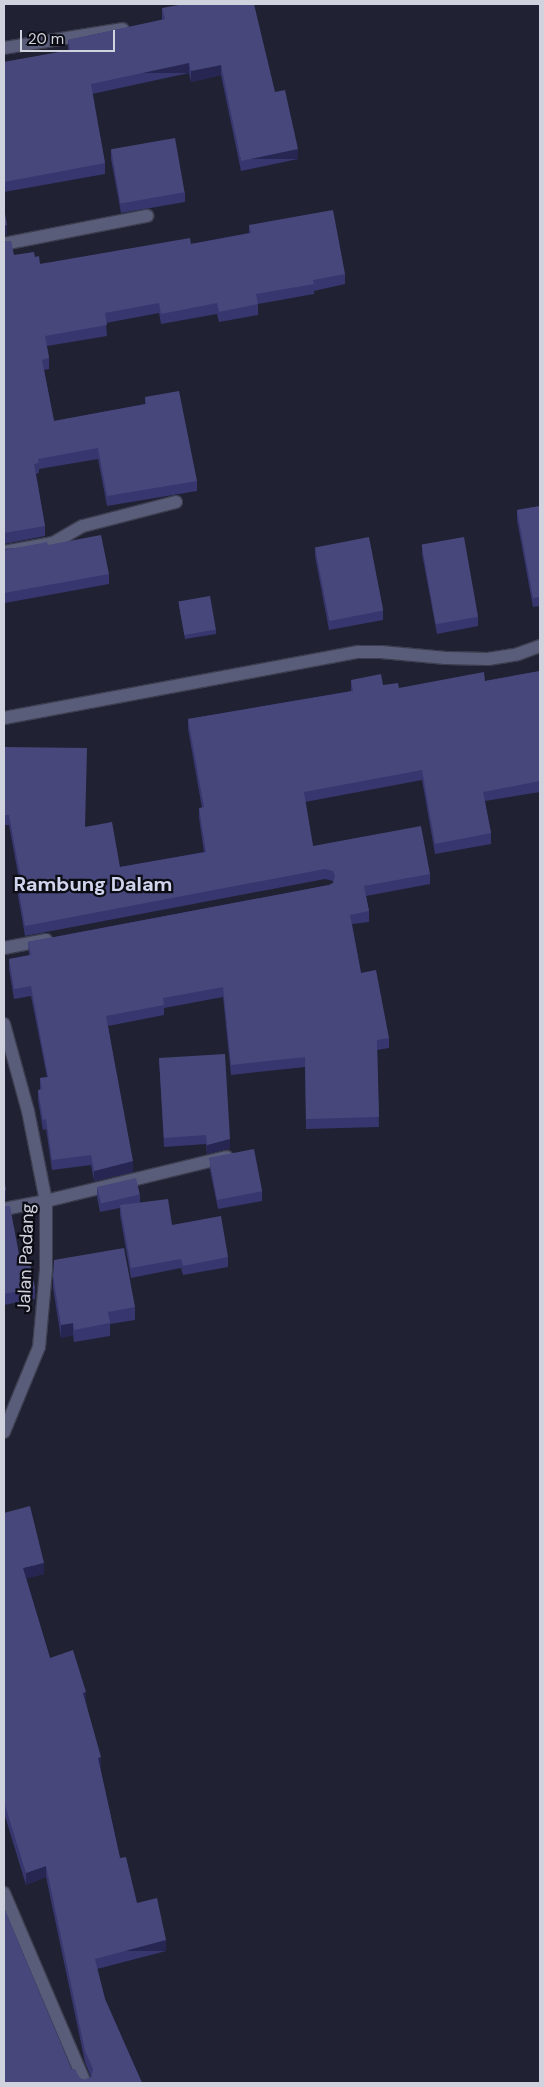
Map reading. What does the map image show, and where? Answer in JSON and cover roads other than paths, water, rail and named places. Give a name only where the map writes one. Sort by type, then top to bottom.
[{"type":"street","points":[[4,48],[137,27]]},
{"type":"street","points":[[4,244],[147,216]]},
{"type":"street","points":[[4,552],[53,543],[83,526],[176,502]]},
{"type":"street","points":[[4,718],[358,652],[488,659],[540,646]]},
{"type":"street","points":[[4,948],[63,937]]},
{"type":"street","name":"Jalan Padang","points":[[4,1024],[28,1111],[46,1201],[46,1270],[39,1347],[4,1432]]},
{"type":"street","points":[[4,1209],[46,1201],[242,1154]]},
{"type":"street","points":[[4,1894],[85,2083]]},
{"type":"district","name":"Rambung Dalam","points":[[93,884]]}]
